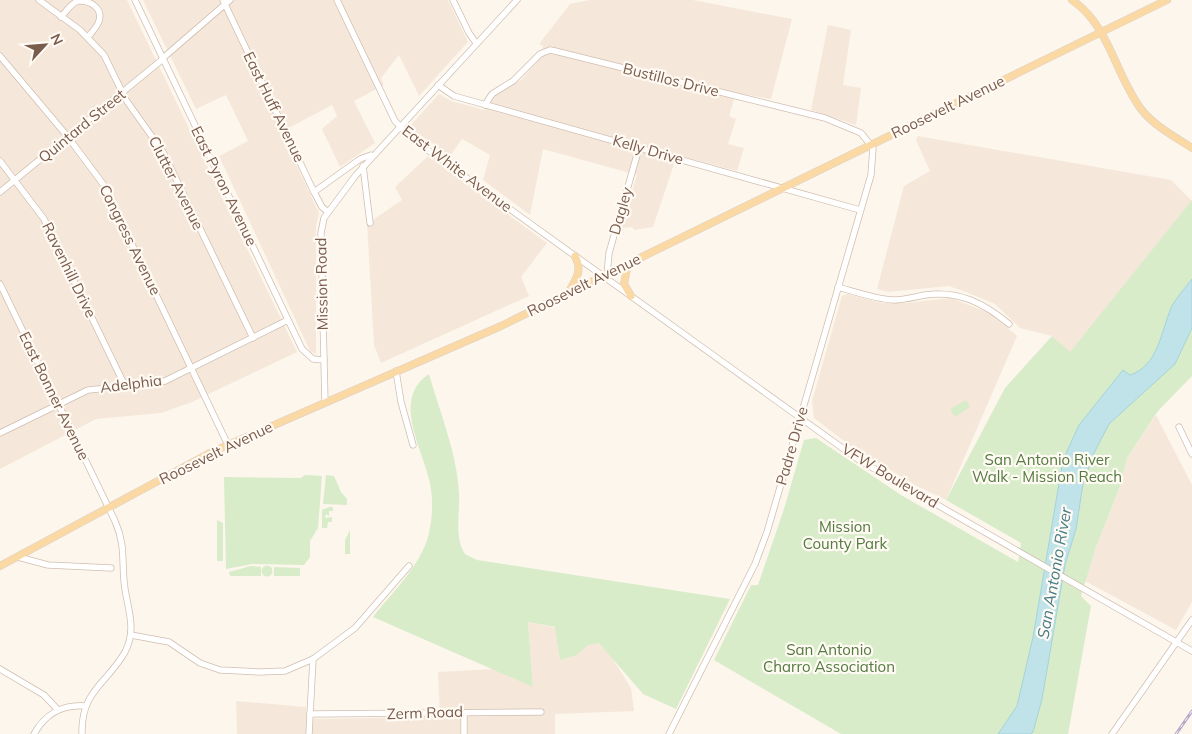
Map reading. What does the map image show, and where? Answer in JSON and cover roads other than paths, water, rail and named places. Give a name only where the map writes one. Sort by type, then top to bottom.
[{"type":"main road","points":[[1072,0],[1088,12],[1102,33],[1142,111],[1192,148]]},
{"type":"main road","name":"Roosevelt Avenue","points":[[0,566],[228,445],[568,294],[1167,0]]},
{"type":"main road","points":[[568,294],[579,273],[579,263],[574,256]]},
{"type":"main road","points":[[628,264],[624,284],[631,296]]},
{"type":"street","name":"Clutter Avenue","points":[[39,0],[88,37],[104,55],[123,93],[163,152],[253,338]]},
{"type":"street","points":[[61,17],[78,1],[86,0],[94,4],[99,12],[100,19],[88,37]]},
{"type":"street","name":"East Pyron Avenue","points":[[135,0],[288,320],[307,356],[313,359],[324,360]]},
{"type":"street","name":"East White Avenue","points":[[337,0],[400,126],[411,138],[574,256],[606,275]]},
{"type":"street","points":[[452,0],[476,43]]},
{"type":"street","name":"Mission Road","points":[[325,402],[322,224],[328,212],[374,153],[517,0]]},
{"type":"street","name":"Quintard Street","points":[[0,192],[123,93],[226,1]]},
{"type":"street","name":"East Huff Avenue","points":[[226,1],[314,192],[322,207],[328,212]]},
{"type":"street","name":"Bustillos Drive","points":[[485,105],[492,94],[513,81],[540,54],[555,51],[825,118],[861,133],[871,144]]},
{"type":"street","name":"Congress Avenue","points":[[0,56],[68,137],[102,184],[228,445]]},
{"type":"street","name":"Kelly Drive","points":[[438,85],[454,96],[860,210]]},
{"type":"street","name":"Padre Drive","points":[[669,734],[755,564],[773,513],[873,167],[871,144]]},
{"type":"street","name":"Dagley","points":[[606,275],[610,253],[639,148]]},
{"type":"street","name":"Mission Road","points":[[314,192],[360,160],[374,153]]},
{"type":"street","name":"Ravenhill Drive","points":[[0,161],[48,226],[125,386]]},
{"type":"street","points":[[363,166],[370,223]]},
{"type":"street","name":"VFW Boulevard","points":[[606,275],[631,296],[859,460],[1192,650]]},
{"type":"street","name":"East Bonner Avenue","points":[[0,284],[120,532],[123,547],[125,589],[132,615],[131,635]]},
{"type":"street","points":[[838,287],[873,297],[893,300],[937,294],[956,294],[988,306],[1009,324]]},
{"type":"street","name":"Adelphia","points":[[0,433],[57,403],[88,390],[157,383],[192,368],[288,320]]},
{"type":"street","points":[[396,371],[401,402],[413,445]]},
{"type":"street","points":[[1179,426],[1192,454]]},
{"type":"street","points":[[18,557],[48,565],[111,568]]},
{"type":"street","points":[[82,734],[86,706],[95,688],[120,660],[131,635],[169,642],[206,666],[227,671],[277,672],[313,659],[355,628],[409,566]]},
{"type":"street","points":[[1112,734],[1192,620]]},
{"type":"street","points":[[309,734],[313,659]]},
{"type":"street","points":[[0,669],[44,695],[58,710]]},
{"type":"street","points":[[34,734],[41,722],[58,710],[71,706],[86,706]]},
{"type":"street","name":"Zerm Road","points":[[310,714],[541,712]]},
{"type":"street","points":[[464,713],[464,734]]},
{"type":"water","name":"San Antonio River","points":[[1192,279],[1192,328],[1175,364],[1109,424],[1094,453],[1083,484],[1076,529],[1065,565],[1042,699],[1033,732],[1031,734],[998,734],[1017,706],[1033,637],[1063,460],[1079,425],[1123,370],[1130,375],[1139,371],[1153,356],[1171,308]]},
{"type":"railway","points":[[1176,734],[1192,711]]},
{"type":"park label","name":"San Antonio River Walk - Mission Reach","points":[[1047,468]]},
{"type":"park label","name":"Mission County Park","points":[[845,536]]},
{"type":"park label","name":"San Antonio Charro Association","points":[[829,658]]}]
